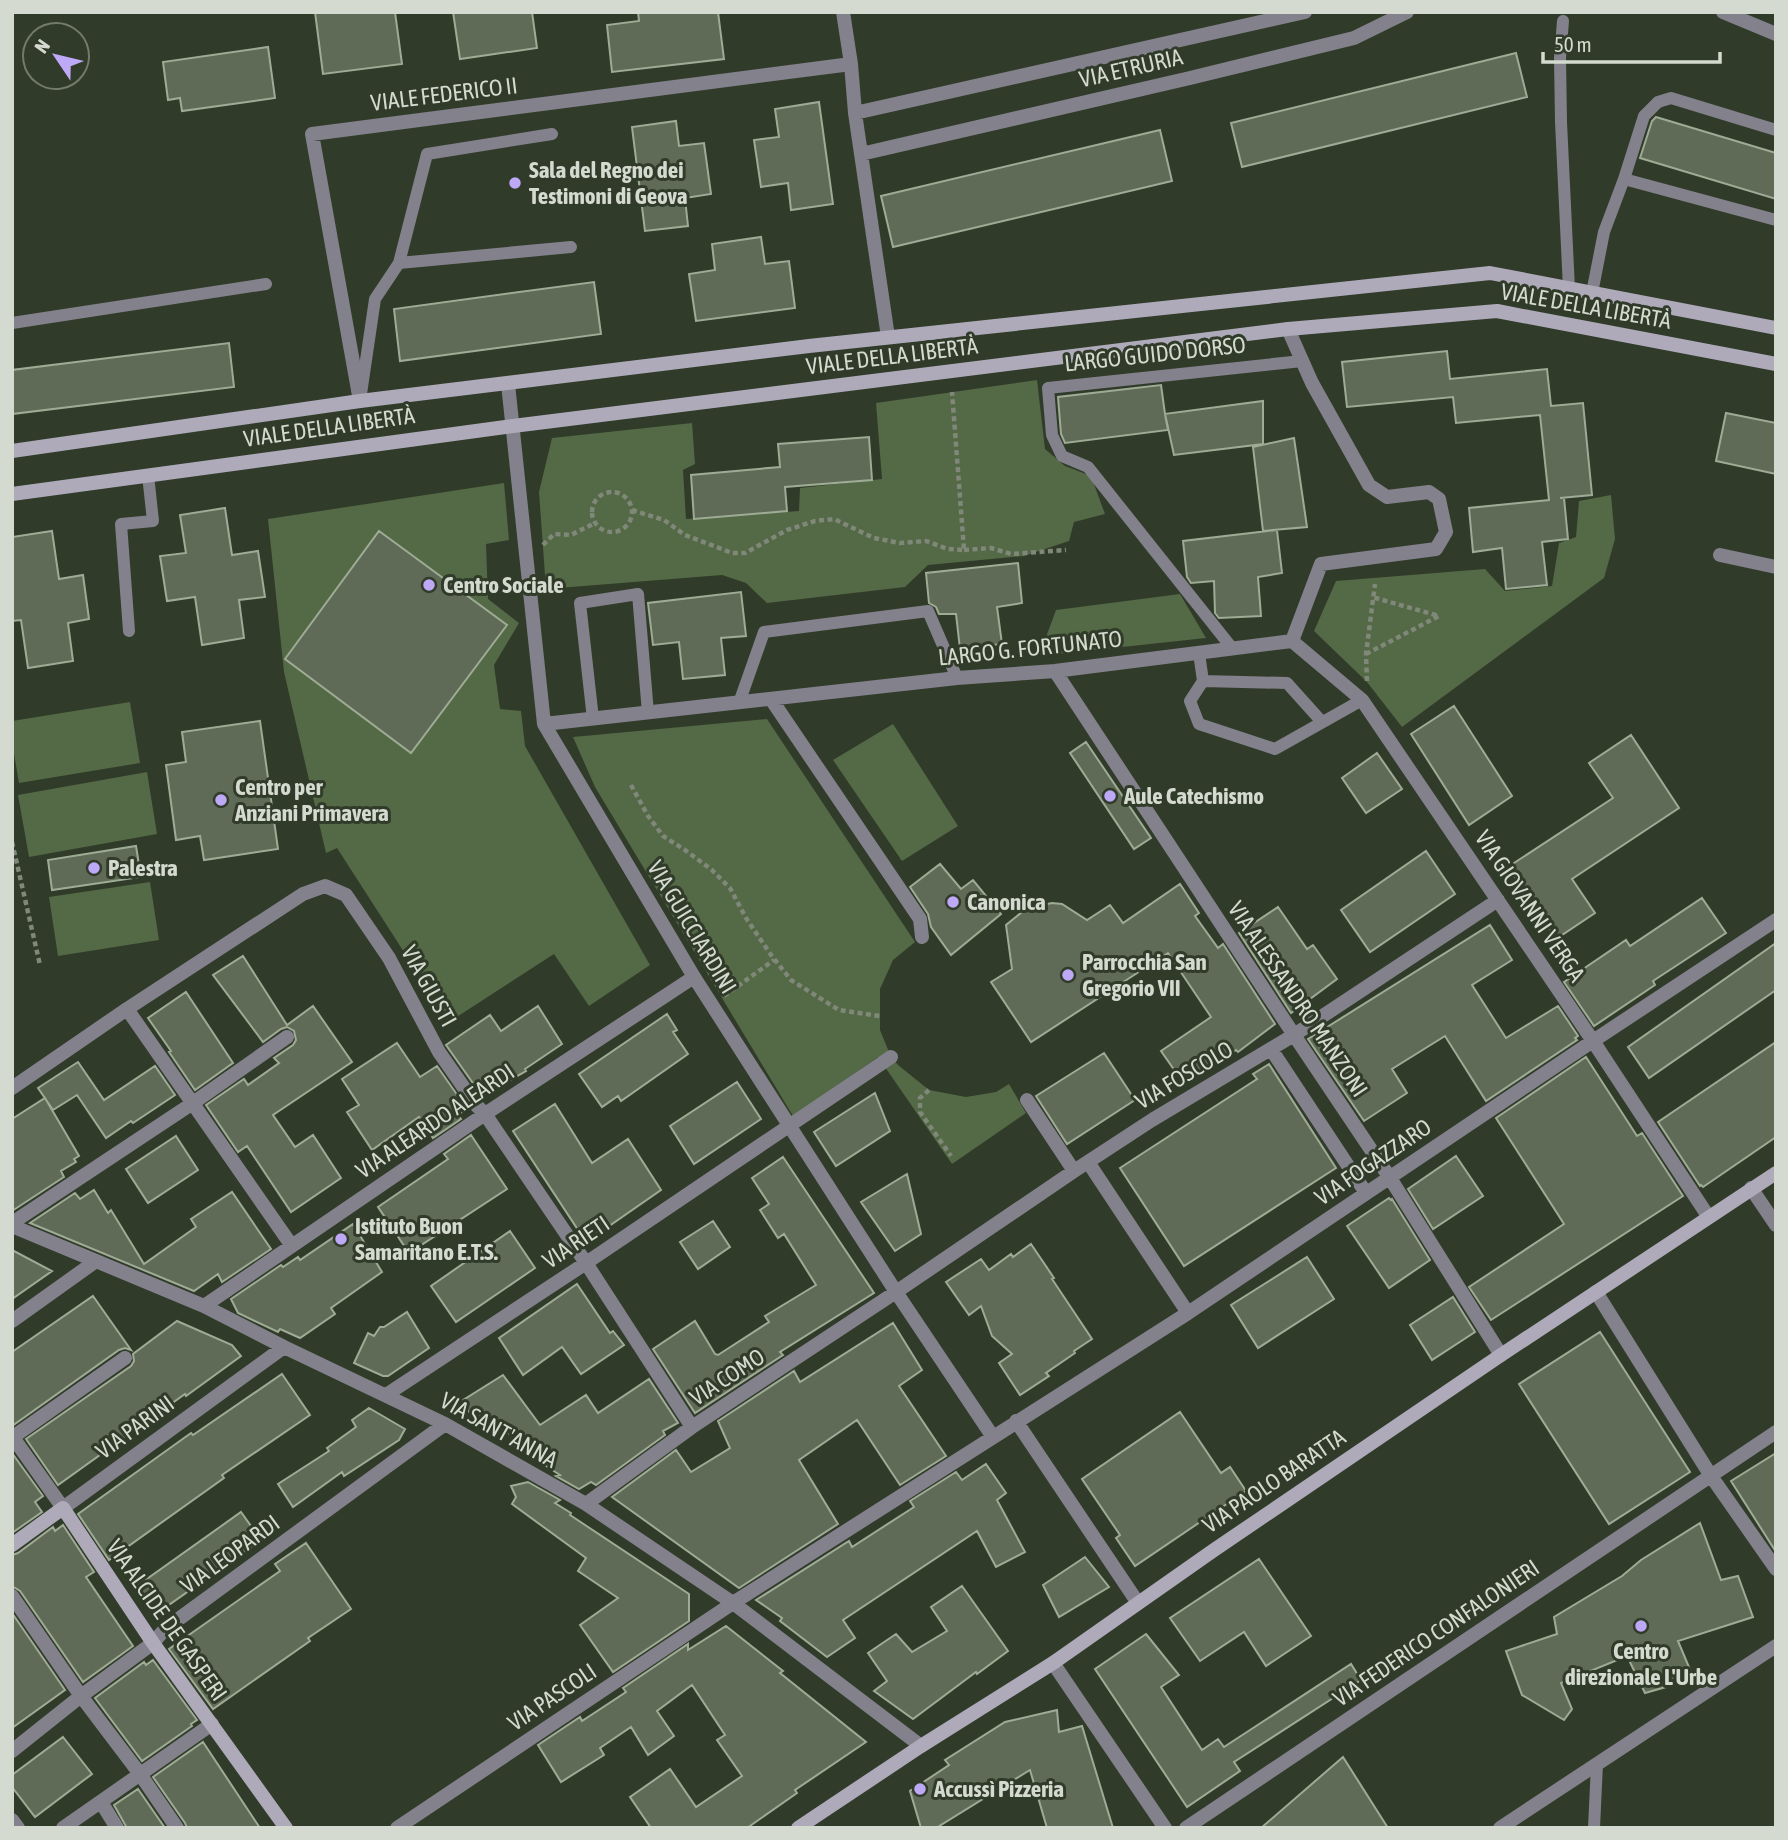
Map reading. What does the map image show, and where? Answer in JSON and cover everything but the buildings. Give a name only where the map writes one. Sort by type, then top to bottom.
[{"type":"street","points":[[843,12],[888,337]]},
{"type":"street","name":"VIA ETRURIA","points":[[855,113],[1305,12]]},
{"type":"street","name":"VIA ETRURIA","points":[[861,154],[1354,38],[1407,12]]},
{"type":"street","points":[[1723,12],[1776,34]]},
{"type":"street","name":"VIALE FEDERICO II","points":[[360,401],[312,134],[851,64]]},
{"type":"street","name":"VIALE DELLA LIBERTÀ","points":[[12,451],[360,401],[888,337],[1490,273],[1776,328]]},
{"type":"street","name":"VIALE DELLA LIBERTÀ","points":[[12,495],[513,426],[1288,330],[1497,311],[1776,364]]},
{"type":"street","points":[[1288,330],[1369,485],[1387,497],[1429,492],[1439,499],[1446,532],[1436,549],[1321,564],[1292,641]]},
{"type":"street","name":"VIA GUICCIARDINI","points":[[508,384],[544,724],[694,977],[896,1292],[993,1437]]},
{"type":"street","points":[[1720,555],[1776,567]]},
{"type":"street","name":"LARGO G. FORTUNATO","points":[[544,724],[957,678],[1055,671],[1292,641]]},
{"type":"street","name":"VIA GIOVANNI VERGA","points":[[1292,641],[1362,700],[1708,1216]]},
{"type":"street","name":"VIA ALESSANDRO MANZONI","points":[[1055,671],[1390,1178],[1501,1354]]},
{"type":"street","points":[[771,699],[920,919],[922,937]]},
{"type":"street","name":"VIA GIUSTI","points":[[12,1088],[303,894],[325,886],[346,895],[389,958],[439,1052],[485,1114],[586,1263],[692,1427]]},
{"type":"street","name":"VIA FOSCOLO","points":[[896,1292],[1152,1120],[1294,1035],[1498,900]]},
{"type":"street","name":"VIA FOGAZZARO","points":[[993,1437],[1020,1428],[1776,920]]},
{"type":"street","name":"VIA ALEARDO ALEARDI","points":[[204,1306],[485,1114],[694,977]]},
{"type":"street","points":[[127,1009],[292,1246]]},
{"type":"street","points":[[12,1225],[286,1037]]},
{"type":"street","points":[[1271,1049],[1366,1193]]},
{"type":"street","name":"VIA RIETI","points":[[386,1395],[891,1056]]},
{"type":"street","points":[[1027,1100],[1074,1171]]},
{"type":"street","points":[[1088,1162],[1188,1313]]},
{"type":"street","name":"VIA PAOLO BARATTA","points":[[798,1828],[1052,1663],[1501,1354],[1776,1173]]},
{"type":"street","points":[[1751,1188],[1776,1225]]},
{"type":"street","name":"VIA SANT'ANNA","points":[[12,1225],[204,1306],[445,1424],[586,1504],[733,1603],[921,1746]]},
{"type":"street","points":[[12,1321],[96,1261]]},
{"type":"street","name":"VIA COMO","points":[[586,1504],[692,1427],[896,1292]]},
{"type":"street","points":[[1596,1292],[1711,1476],[1776,1569]]},
{"type":"street","name":"VIA PARINI","points":[[12,1545],[284,1347]]},
{"type":"street","points":[[13,1437],[125,1358]]},
{"type":"street","name":"VIA LEOPARDI","points":[[12,1751],[153,1643],[165,1629],[445,1424]]},
{"type":"street","points":[[1020,1428],[1138,1602]]},
{"type":"street","name":"VIA FEDERICO CONFALONIERI","points":[[1186,1828],[1776,1432]]},
{"type":"street","name":"VIA ALCIDE DE GASPERI","points":[[13,1437],[153,1643],[286,1828]]},
{"type":"street","name":"VIA PASCOLI","points":[[397,1828],[733,1603],[993,1437]]},
{"type":"street","points":[[12,1596],[177,1828]]},
{"type":"street","points":[[1500,1828],[1776,1646]]},
{"type":"street","points":[[1052,1663],[1165,1828]]},
{"type":"street","points":[[63,1828],[212,1724]]},
{"type":"street","points":[[101,1802],[117,1828]]},
{"type":"street","points":[[12,1820],[18,1828]]},
{"type":"lane","points":[[1563,21],[1560,58],[1561,122],[1569,289]]},
{"type":"lane","points":[[1591,293],[1604,232],[1644,116],[1658,102],[1671,98],[1776,130]]},
{"type":"lane","points":[[360,401],[375,299],[399,263],[427,154],[551,134]]},
{"type":"lane","points":[[1624,179],[1776,220]]},
{"type":"lane","points":[[399,263],[571,247]]},
{"type":"lane","points":[[12,323],[266,284]]},
{"type":"lane","name":"LARGO GUIDO DORSO","points":[[1232,648],[1088,467],[1062,456],[1052,436],[1048,388],[1302,361]]},
{"type":"lane","points":[[130,631],[121,524],[153,521],[148,475]]},
{"type":"lane","points":[[593,719],[580,603],[638,594],[648,713]]},
{"type":"lane","points":[[739,703],[764,632],[928,611],[957,678]]},
{"type":"lane","points":[[1199,653],[1203,681],[1190,701],[1199,724],[1275,749],[1362,700]]},
{"type":"lane","points":[[1203,681],[1287,683],[1322,722]]},
{"type":"lane","points":[[1594,1828],[1597,1764]]},
{"type":"path","points":[[951,392],[964,550]]},
{"type":"path","points":[[608,493],[626,498],[632,510],[629,523],[618,531],[605,531],[594,523],[592,516],[594,504],[602,495],[608,493]]},
{"type":"path","points":[[632,510],[664,520],[685,534],[732,553],[745,553],[786,530],[815,521],[834,519],[874,538],[900,543],[926,541],[948,549],[991,548],[1011,554],[1066,550]]},
{"type":"path","points":[[527,553],[543,545],[554,534],[571,535],[594,523]]},
{"type":"path","points":[[1367,682],[1366,654],[1375,584]]},
{"type":"path","points":[[1366,654],[1439,616],[1372,597]]},
{"type":"path","points":[[631,785],[648,817],[663,836],[703,863],[730,888],[774,960],[791,981],[839,1010],[880,1016]]},
{"type":"path","points":[[12,842],[40,965]]},
{"type":"path","points":[[712,1004],[774,960]]},
{"type":"path","points":[[929,1090],[920,1098],[920,1112],[951,1156]]},
{"type":"green space","points":[[1037,380],[1045,449],[1065,466],[1091,476],[1105,514],[1074,522],[1069,541],[1024,556],[928,565],[905,587],[767,603],[746,583],[722,575],[546,589],[539,492],[552,438],[692,423],[695,464],[683,470],[686,519],[799,511],[800,488],[882,479],[876,403]]},
{"type":"green space","points":[[504,483],[509,540],[486,544],[488,599],[519,623],[494,665],[500,709],[521,711],[525,746],[650,965],[589,1006],[554,954],[449,1022],[337,848],[326,853],[284,672],[268,519]]},
{"type":"green space","points":[[1611,495],[1615,539],[1604,578],[1402,727],[1367,682],[1314,631],[1336,581],[1485,569],[1505,591],[1552,586],[1559,543],[1576,537],[1579,501]]},
{"type":"green space","points":[[1180,594],[1206,638],[1039,656],[1056,610]]},
{"type":"green space","points":[[130,702],[140,763],[19,783],[12,742],[12,721]]},
{"type":"green space","points":[[767,719],[915,942],[893,960],[880,989],[880,1030],[891,1057],[929,1090],[966,1097],[996,1092],[1009,1084],[1026,1113],[952,1164],[878,1057],[793,1116],[595,787],[573,737]]},
{"type":"green space","points":[[893,724],[958,826],[902,861],[833,760]]},
{"type":"green space","points":[[147,772],[157,834],[29,857],[18,795]]},
{"type":"green space","points":[[150,882],[159,940],[58,956],[49,897]]},
{"type":"place","name":"Sala del Regno dei Testimoni di Geova","points":[[515,183]]},
{"type":"place","name":"Centro Sociale","points":[[429,585]]},
{"type":"place","name":"Aule Catechismo","points":[[1110,796]]},
{"type":"place","name":"Centro per Anziani Primavera","points":[[221,800]]},
{"type":"place","name":"Palestra","points":[[94,868]]},
{"type":"place","name":"Canonica","points":[[953,902]]},
{"type":"place","name":"Parrocchia San Gregorio VII","points":[[1068,975]]},
{"type":"place","name":"Istituto Buon Samaritano E.T.S.","points":[[341,1239]]},
{"type":"place","name":"Centro direzionale L'Urbe","points":[[1641,1626]]},
{"type":"place","name":"Accussì Pizzeria","points":[[920,1789]]}]
